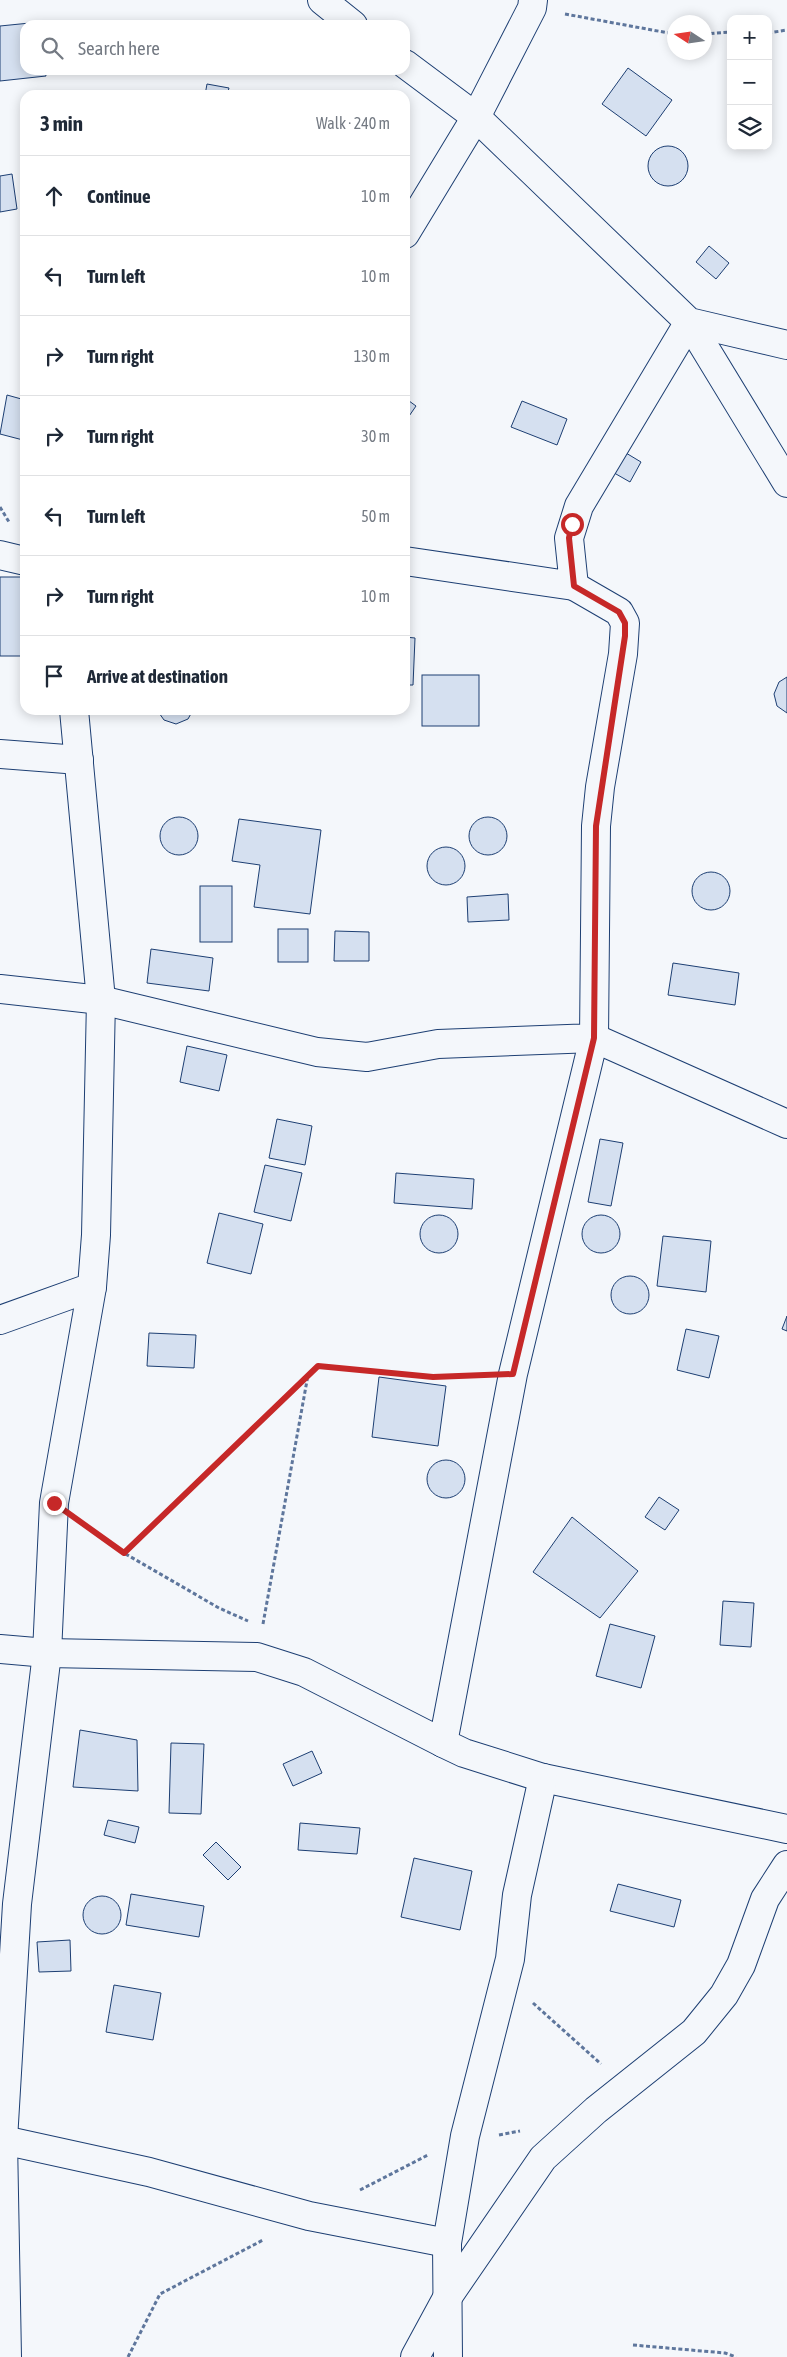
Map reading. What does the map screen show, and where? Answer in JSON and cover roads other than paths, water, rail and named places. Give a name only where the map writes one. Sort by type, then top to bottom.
[{"type":"street","points":[[322,0],[347,20]]},
{"type":"street","points":[[410,226],[476,118],[532,4]]},
{"type":"street","points":[[410,68],[476,118],[689,322],[787,483]]},
{"type":"street","points":[[689,322],[787,345]]},
{"type":"street","points":[[574,586],[569,538],[580,506],[689,322]]},
{"type":"street","points":[[0,555],[20,560]]},
{"type":"street","points":[[410,562],[574,586],[619,612],[625,623],[623,654],[600,787],[596,826],[594,1038],[513,1374],[443,1743]]},
{"type":"street","points":[[7,2357],[3,2140],[17,1904],[47,1653],[54,1503],[92,1287],[96,1235],[101,1000],[74,715]]},
{"type":"street","points":[[0,754],[79,760]]},
{"type":"street","points":[[0,989],[101,1000],[317,1052],[367,1057],[438,1044],[594,1038],[787,1124]]},
{"type":"street","points":[[0,1320],[92,1287]]},
{"type":"street","points":[[0,1648],[47,1653],[257,1657],[304,1672],[464,1753],[543,1778],[787,1829]]},
{"type":"street","points":[[448,2357],[447,2243],[465,2136],[506,1978],[515,1924],[517,1895],[543,1778]]},
{"type":"street","points":[[415,2357],[448,2298],[543,2158],[625,2086],[694,2032],[724,1995],[741,1965],[765,1899],[787,1865]]},
{"type":"street","points":[[3,2140],[149,2172],[309,2216],[447,2243]]}]
